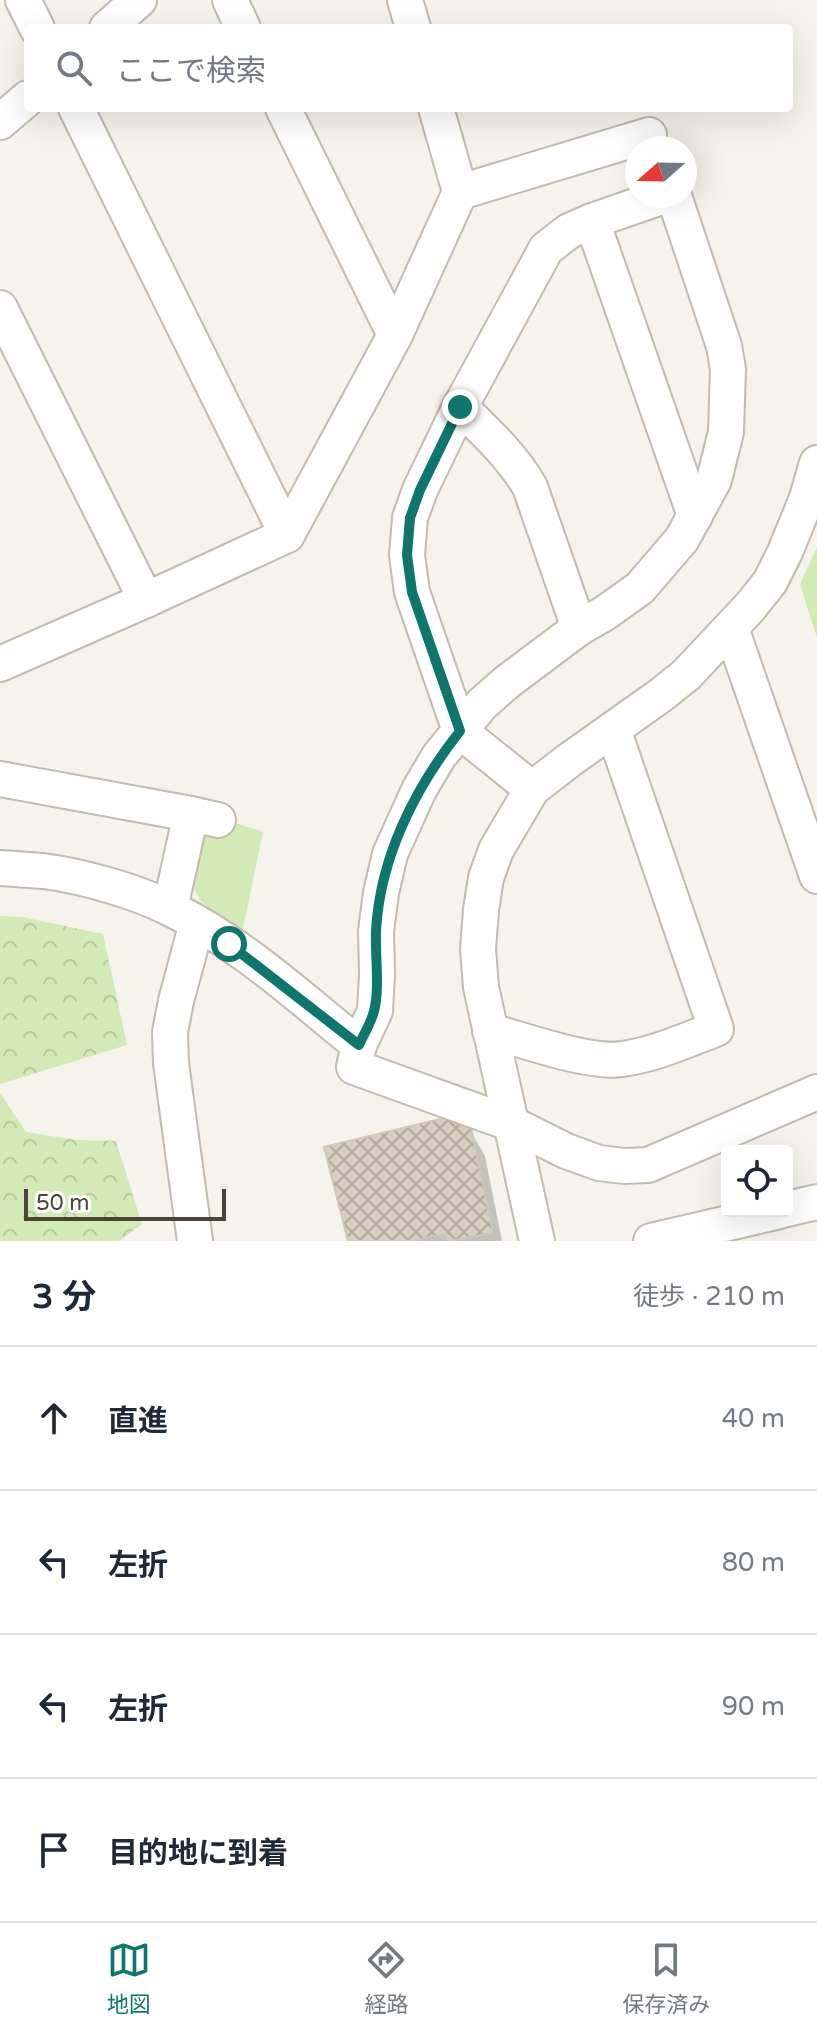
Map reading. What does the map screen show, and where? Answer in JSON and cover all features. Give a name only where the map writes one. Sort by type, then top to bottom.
[{"type":"street","points":[[23,0],[35,24]]},
{"type":"street","points":[[112,24],[139,0]]},
{"type":"street","points":[[230,0],[241,24]]},
{"type":"street","points":[[405,0],[412,24]]},
{"type":"street","points":[[0,122],[24,101]]},
{"type":"street","points":[[78,112],[287,535]]},
{"type":"street","points":[[285,112],[395,335]]},
{"type":"street","points":[[0,664],[287,535],[395,335],[460,192],[437,112]]},
{"type":"street","points":[[460,192],[649,135]]},
{"type":"street","points":[[532,789],[460,731],[412,592],[407,555],[410,518],[460,407],[546,249],[569,231],[629,208]]},
{"type":"street","points":[[678,208],[724,346],[728,369],[726,432],[714,480],[682,539],[640,588],[579,628],[498,689],[439,756],[419,790],[390,854],[376,931],[375,1011],[359,1045],[354,1067],[512,1124],[566,1151],[599,1163],[624,1166],[648,1165],[817,1092]]},
{"type":"street","points":[[592,221],[695,516]]},
{"type":"street","points":[[0,308],[146,600]]},
{"type":"street","points":[[460,407],[505,451],[530,487],[579,628]]},
{"type":"street","points":[[537,1241],[481,987],[478,949],[481,910],[486,878],[496,850],[532,789],[686,675],[770,582],[812,500],[817,463]]},
{"type":"street","points":[[731,628],[809,821],[817,876]]},
{"type":"street","points":[[490,1031],[598,1059],[620,1060],[716,1029],[613,729]]},
{"type":"street","points":[[0,779],[204,817],[183,915],[176,1001],[170,1032],[171,1063],[195,1241]]},
{"type":"street","points":[[0,868],[43,871],[102,883],[183,915],[250,959],[359,1045]]},
{"type":"street","points":[[793,1208],[817,1202]]},
{"type":"street","points":[[651,1241],[754,1217]]},
{"type":"green space","points":[[817,547],[817,638],[800,584]]},
{"type":"green space","points":[[230,821],[263,832],[242,933],[200,901],[190,878],[197,843],[211,832],[228,834]]},
{"type":"green space","points":[[0,916],[22,917],[103,934],[127,1045],[0,1084]]},
{"type":"green space","points":[[0,1093],[26,1132],[76,1140],[116,1141],[142,1224],[119,1241],[0,1241]]},
{"type":"building","points":[[444,1118],[471,1128],[493,1233],[449,1241],[446,1233],[412,1241],[348,1241],[324,1147]]},
{"type":"route","points":[[229,944],[359,1045],[375,1011],[376,931],[390,854],[419,790],[439,756],[460,731],[412,592],[407,555],[410,518],[420,490],[460,407]]}]
